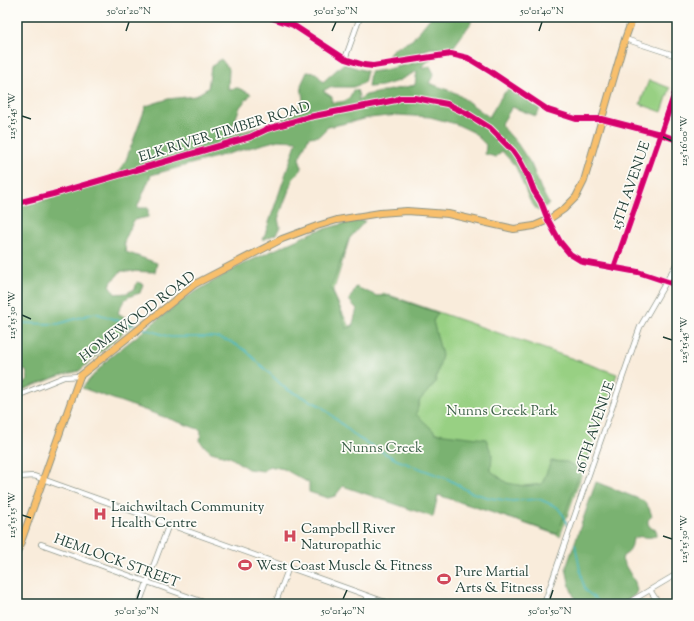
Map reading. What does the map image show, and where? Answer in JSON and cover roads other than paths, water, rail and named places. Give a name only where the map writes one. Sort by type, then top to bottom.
[{"type":"main road","name":"HOMEWOOD ROAD","points":[[80,376],[195,284],[282,239],[317,226],[338,220],[380,213],[407,211],[448,214],[514,229],[534,226],[548,220],[565,208],[576,197],[584,181],[632,17]]},
{"type":"main road","points":[[17,553],[80,376]]},
{"type":"street","points":[[269,17],[293,25],[346,59],[364,65],[373,66],[451,54],[468,58],[548,110],[576,119],[602,120],[660,134],[677,140]]},
{"type":"street","points":[[346,59],[360,17]]},
{"type":"street","points":[[625,39],[677,56]]},
{"type":"street","name":"15TH AVENUE","points":[[614,268],[677,87]]},
{"type":"street","points":[[548,220],[560,242],[570,254],[583,262],[638,272],[677,285]]},
{"type":"street","name":"16TH AVENUE","points":[[544,604],[640,327],[677,263]]},
{"type":"street","name":"HOMEWOOD ROAD","points":[[17,396],[64,377],[80,376]]},
{"type":"street","points":[[17,478],[34,476],[391,604]]},
{"type":"street","points":[[139,604],[169,524]]},
{"type":"street","name":"HEMLOCK STREET","points":[[41,544],[209,604]]},
{"type":"street","points":[[275,604],[289,567]]},
{"type":"street","points":[[626,604],[677,574]]},
{"type":"street","points":[[650,590],[659,604]]},
{"type":"street","points":[[365,604],[368,596]]},
{"type":"waterway","name":"Nunns Creek","points":[[17,323],[58,324],[95,313],[139,327]]},
{"type":"waterway","name":"Nunns Creek","points":[[143,328],[170,337],[214,337],[229,341],[245,350],[286,389],[321,406],[358,438],[397,460],[448,479],[470,492],[490,498],[512,501],[539,499],[557,507],[564,516],[568,527]]},
{"type":"waterway","name":"Nunns Creek","points":[[575,544],[582,580],[586,591],[602,604]]},
{"type":"place","name":"Laichwiltach Community Health Centre","points":[[100,514]]},
{"type":"place","name":"Campbell River Naturopathic","points":[[290,536]]},
{"type":"place","name":"West Coast Muscle & Fitness","points":[[245,565]]},
{"type":"place","name":"Pure Martial Arts & Fitness","points":[[444,579]]},
{"type":"park label","name":"Nunns Creek Park","points":[[502,410]]}]
